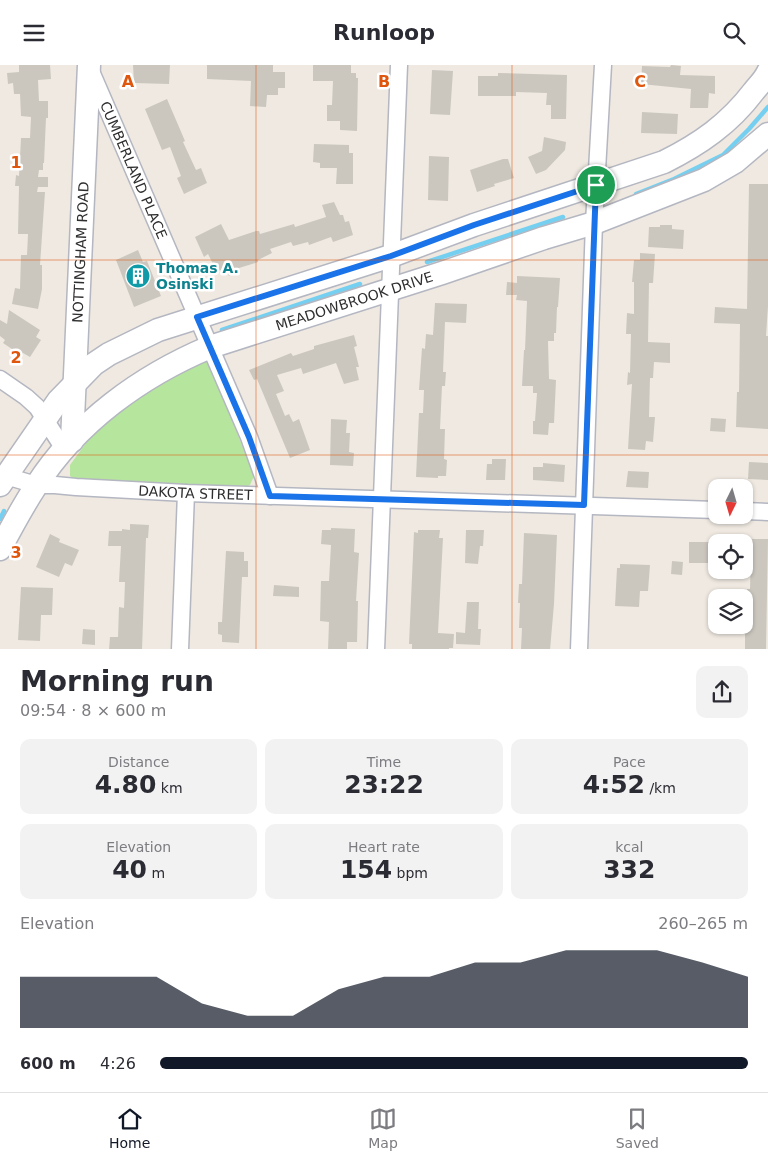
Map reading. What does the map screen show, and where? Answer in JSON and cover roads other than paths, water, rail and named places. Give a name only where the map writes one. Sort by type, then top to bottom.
[{"type":"street","points":[[376,649],[398,65]]},
{"type":"street","points":[[579,649],[594,223],[603,65]]},
{"type":"street","name":"CUMBERLAND PLACE","points":[[89,66],[249,437],[270,496]]},
{"type":"street","name":"NOTTINGHAM ROAD","points":[[68,445],[79,302],[89,66]]},
{"type":"street","points":[[3,481],[44,419],[74,383],[94,364],[109,354],[158,331],[197,317],[391,256],[474,225],[664,162],[718,130],[743,105],[768,74]]},
{"type":"street","name":"MEADOWBROOK DRIVE","points":[[0,549],[36,485],[68,445],[109,406],[134,386],[178,361],[210,347],[594,223],[704,180],[734,162],[768,134]]},
{"type":"street","points":[[0,379],[37,407],[44,419],[68,445]]},
{"type":"street","name":"DAKOTA STREET","points":[[3,481],[36,485],[186,493],[708,510]]},
{"type":"street","points":[[180,649],[186,493]]},
{"type":"street","points":[[753,511],[768,512]]},
{"type":"waterway","points":[[636,194],[674,179],[723,155],[768,107]]},
{"type":"waterway","points":[[427,262],[563,217]]},
{"type":"waterway","points":[[222,330],[360,284]]},
{"type":"waterway","points":[[0,519],[4,511]]},
{"type":"place","name":"Thomas A. Osinski","points":[[138,276]]}]
